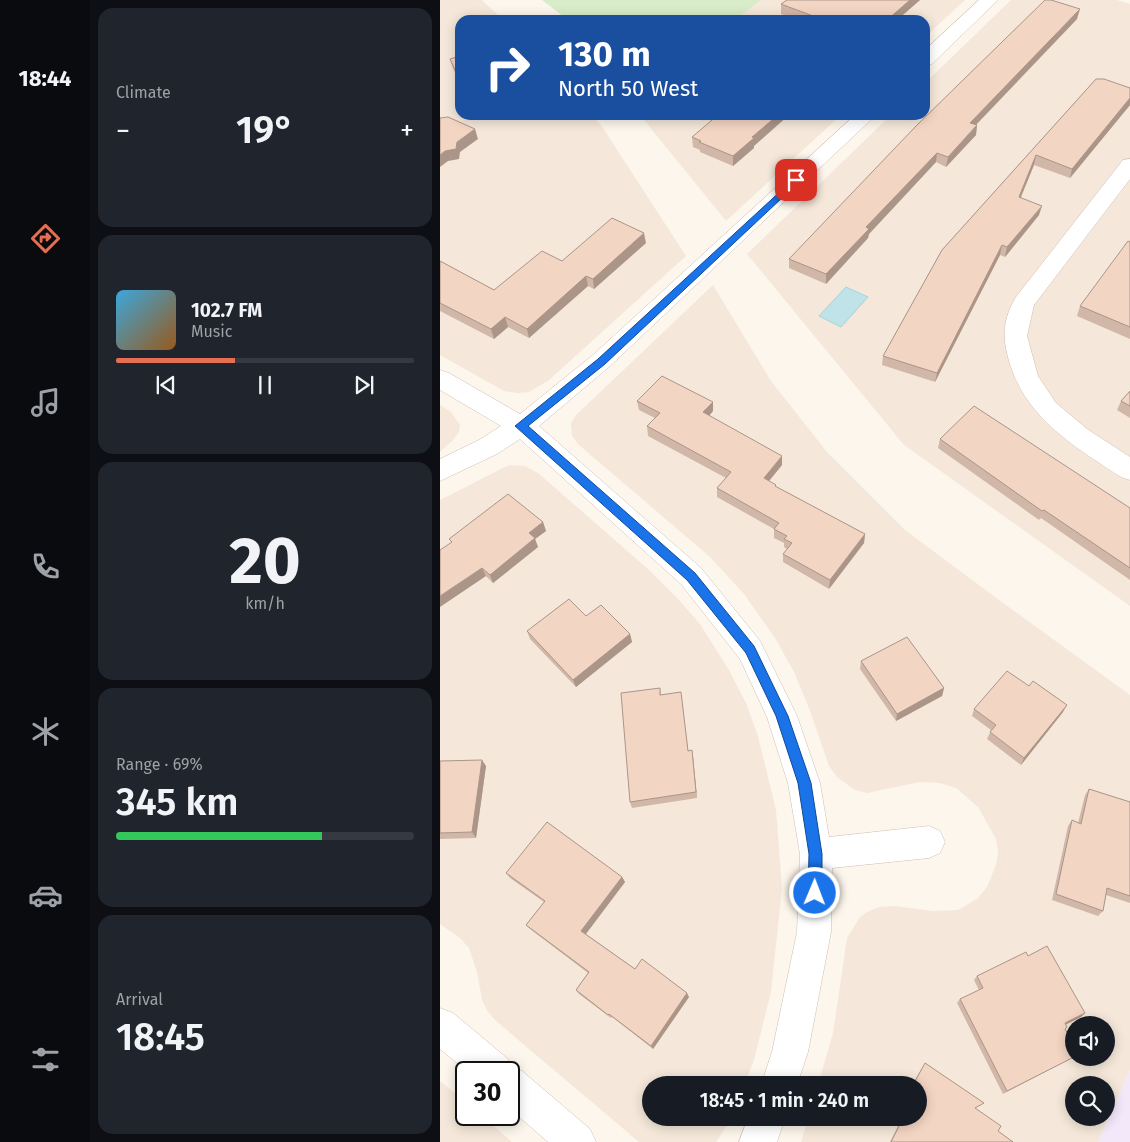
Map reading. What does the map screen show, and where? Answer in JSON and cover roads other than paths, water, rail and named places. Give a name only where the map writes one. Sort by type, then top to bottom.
[{"type":"street","points":[[930,55],[989,0]]},
{"type":"street","points":[[440,471],[488,447],[521,426],[601,361],[861,120]]},
{"type":"street","points":[[1130,165],[1024,303],[1015,337],[1022,367],[1041,404],[1074,434],[1130,470]]},
{"type":"street","points":[[440,379],[521,426],[691,576],[750,650],[782,716],[804,783],[816,854],[814,932],[790,1052],[782,1076]]},
{"type":"street","points":[[816,854],[929,842]]},
{"type":"street","points":[[440,1026],[482,1061]]},
{"type":"street","points":[[520,1093],[577,1142]]},
{"type":"street","points":[[758,1142],[764,1126]]},
{"type":"water","points":[[846,287],[868,297],[841,327],[819,316]]}]
